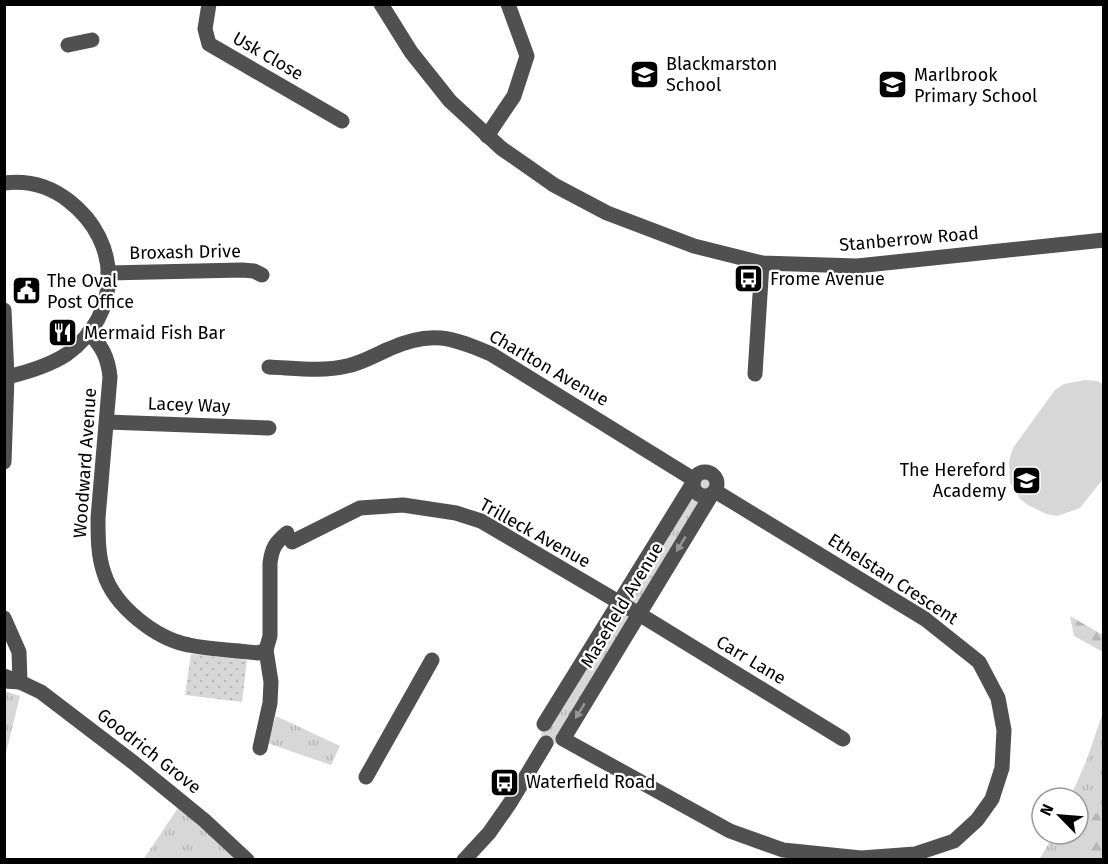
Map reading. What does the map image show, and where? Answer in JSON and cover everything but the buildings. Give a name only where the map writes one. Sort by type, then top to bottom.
[{"type":"street","name":"Usk Close","points":[[209,4],[205,28],[209,44],[342,121]]},
{"type":"street","name":"Stanberrow Road","points":[[381,4],[411,52],[450,101],[501,148],[554,185],[607,213],[694,246],[762,263],[857,266],[1104,240]]},
{"type":"street","points":[[488,136],[514,96],[527,56],[507,4]]},
{"type":"street","points":[[69,45],[92,40]]},
{"type":"street","points":[[4,183],[38,184],[51,189],[78,208],[99,234],[108,265],[105,301],[99,318],[90,332],[54,362],[7,377]]},
{"type":"street","points":[[755,374],[762,263]]},
{"type":"street","name":"Broxash Drive","points":[[108,273],[242,270],[254,271],[262,275]]},
{"type":"street","points":[[4,310],[7,377],[4,462]]},
{"type":"street","name":"Woodward Avenue","points":[[90,332],[105,353],[110,377],[98,537],[104,574],[111,589],[121,603],[137,618],[153,631],[172,640],[188,645],[258,653],[266,650]]},
{"type":"street","name":"Charlton Avenue","points":[[268,367],[326,369],[344,367],[358,364],[411,340],[429,337],[456,340],[490,354],[693,481],[693,488],[698,494],[703,496],[713,493]]},
{"type":"street","name":"Lacey Way","points":[[107,422],[269,428]]},
{"type":"street","name":"Masefield Avenue","points":[[544,724],[693,481]]},
{"type":"street","name":"Masefield Avenue","points":[[564,738],[713,493]]},
{"type":"street","name":"Ethelstan Crescent","points":[[564,738],[730,831],[783,850],[861,858],[915,854],[954,840],[977,820],[992,799],[1002,768],[1004,730],[998,698],[979,662],[925,619],[713,493]]},
{"type":"street","name":"Trilleck Avenue","points":[[266,650],[270,636],[270,563],[276,542],[360,508],[403,505],[456,513],[481,521],[639,614]]},
{"type":"street","name":"Carr Lane","points":[[639,614],[843,739]]},
{"type":"street","points":[[4,618],[19,651],[12,681]]},
{"type":"street","points":[[260,748],[270,703],[271,682],[266,650]]},
{"type":"street","points":[[366,777],[432,660]]},
{"type":"street","name":"Goodrich Grove","points":[[4,676],[40,692],[134,763],[204,820],[247,860]]},
{"type":"street","points":[[553,720],[564,729],[564,738],[557,745],[546,743],[541,738],[540,733],[544,724],[553,720]]},
{"type":"street","points":[[464,860],[489,832],[546,743]]},
{"type":"green space","points":[[1085,380],[1103,384],[1103,479],[1080,508],[1057,516],[1046,514],[1020,499],[1010,483],[1009,461],[1013,448],[1055,390],[1064,384]]},
{"type":"green space","points":[[703,472],[715,477],[717,488],[563,739],[553,745],[548,744],[541,738],[542,727],[693,479]]},
{"type":"green space","points":[[1070,616],[1103,635],[1103,652],[1074,636]]},
{"type":"green space","points":[[191,654],[247,660],[242,702],[185,695]]},
{"type":"green space","points":[[4,691],[20,696],[5,757]]},
{"type":"green space","points":[[1103,712],[1103,859],[1039,860],[1047,846],[1090,846],[1090,786],[1075,786]]},
{"type":"green space","points":[[276,716],[340,746],[331,765],[267,743]]},
{"type":"green space","points":[[182,802],[247,860],[143,860]]},
{"type":"green space","points":[[1103,811],[1102,859],[1077,855],[1080,846],[1090,846],[1090,816]]},
{"type":"place","name":"Blackmarston School","points":[[645,74]]},
{"type":"place","name":"Marlbrook Primary School","points":[[893,85]]},
{"type":"place","name":"Frome Avenue","points":[[749,279]]},
{"type":"place","name":"The Oval Post Office","points":[[26,291]]},
{"type":"place","name":"Mermaid Fish Bar","points":[[63,333]]},
{"type":"place","name":"The Hereford Academy","points":[[1027,480]]},
{"type":"place","name":"Waterfield Road","points":[[505,782]]}]
